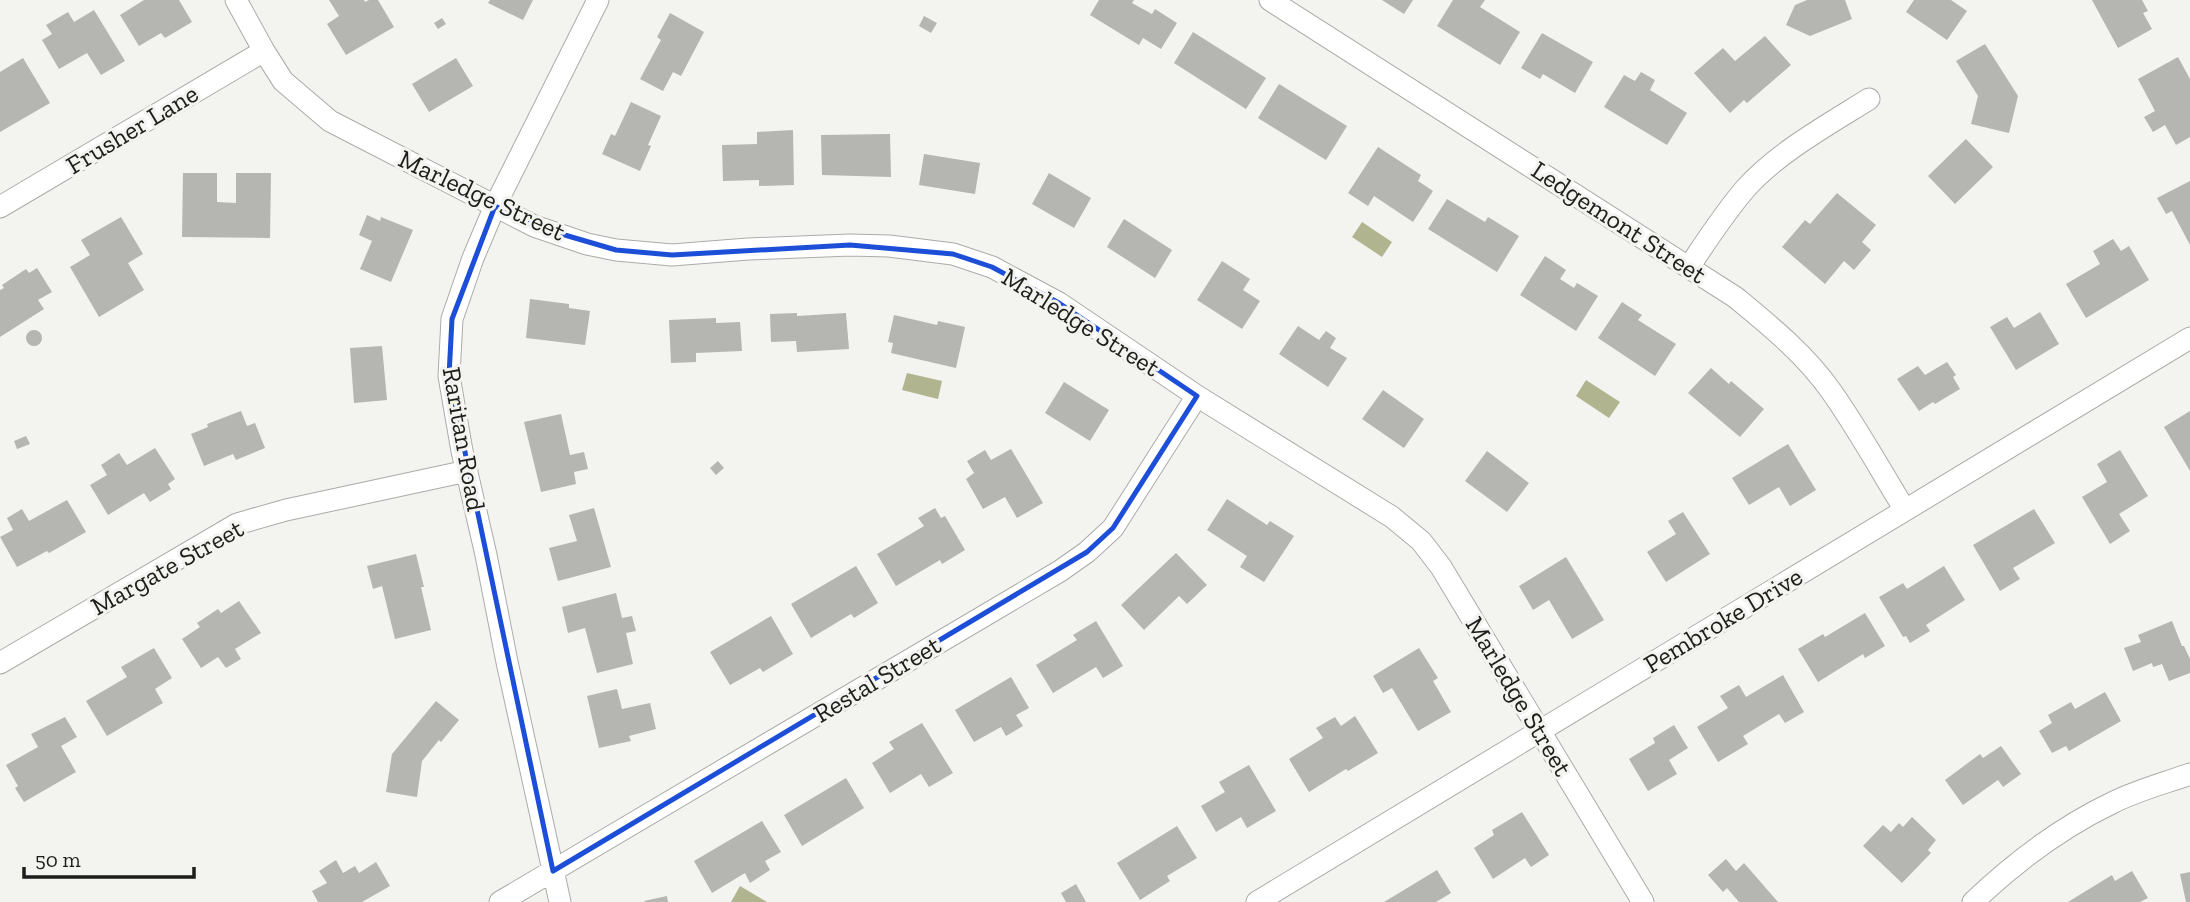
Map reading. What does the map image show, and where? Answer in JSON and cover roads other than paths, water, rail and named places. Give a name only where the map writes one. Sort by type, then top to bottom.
[{"type":"street","name":"Marledge Street","points":[[236,0],[283,81],[330,121],[534,226],[587,244],[616,250],[672,255],[850,245],[889,246],[953,254],[992,267],[1059,303],[1197,396],[1392,517],[1421,541],[1441,567],[1643,902]]},
{"type":"street","name":"Raritan Road","points":[[560,902],[449,376],[452,319],[473,258],[495,206],[598,0]]},
{"type":"street","name":"Ledgemont Street","points":[[1270,0],[1735,297],[1797,352],[1830,390],[1905,510]]},
{"type":"street","name":"Frusher Lane","points":[[0,207],[264,51]]},
{"type":"street","points":[[1689,267],[1716,226],[1748,186],[1789,150],[1869,99]]},
{"type":"street","name":"Pembroke Drive","points":[[1257,902],[2190,338]]},
{"type":"street","name":"Restal Street","points":[[500,902],[1060,571],[1087,552],[1113,528],[1197,396]]},
{"type":"street","name":"Margate Street","points":[[0,663],[237,524],[286,509],[467,471]]},
{"type":"street","points":[[1973,902],[2032,851],[2078,821],[2115,801],[2190,774]]}]
